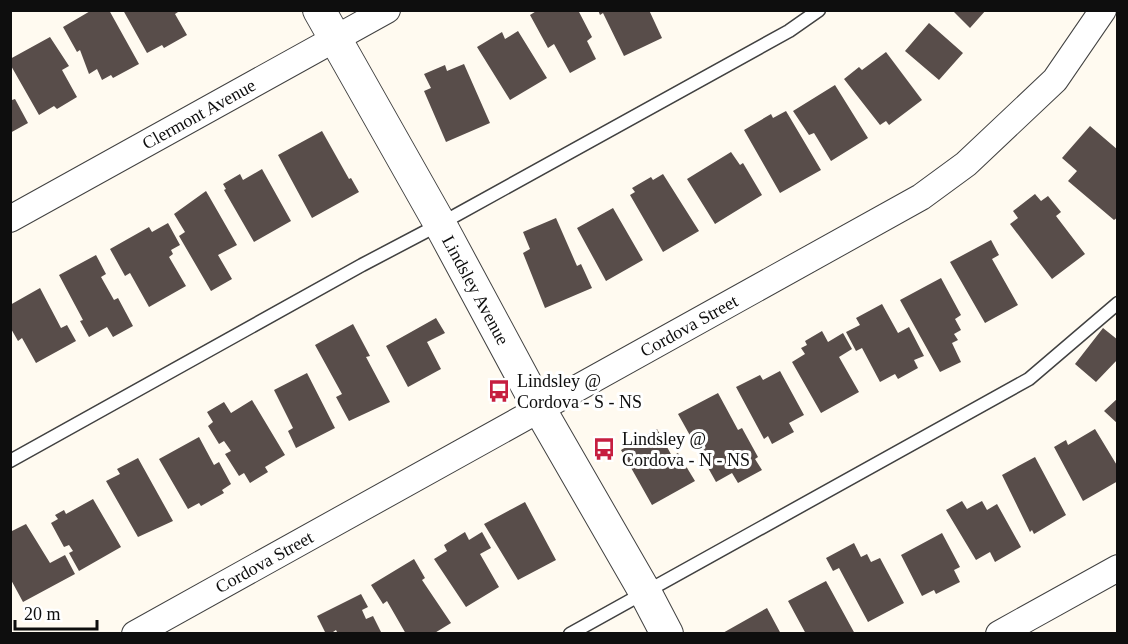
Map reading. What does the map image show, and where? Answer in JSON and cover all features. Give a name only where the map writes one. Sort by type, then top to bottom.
[{"type":"street","name":"Lindsley Avenue","points":[[319,10],[440,224],[539,408],[668,633]]},
{"type":"street","name":"Clermont Avenue","points":[[10,219],[387,10]]},
{"type":"street","name":"Cordova Street","points":[[135,633],[921,197],[966,164],[1055,80],[1103,10]]},
{"type":"street","points":[[999,633],[1118,568]]},
{"type":"lane","points":[[10,461],[789,31],[819,10]]},
{"type":"lane","points":[[570,633],[1029,379],[1118,303]]},
{"type":"building","points":[[92,10],[109,10],[139,64],[113,78],[111,75],[102,80],[97,69],[89,74],[80,50],[77,52],[63,27]]},
{"type":"building","points":[[123,10],[181,10],[175,14],[187,35],[164,48],[162,45],[147,53]]},
{"type":"building","points":[[538,10],[578,10],[592,37],[587,41],[596,59],[570,73],[554,44],[548,48],[530,15]]},
{"type":"building","points":[[598,10],[649,10],[662,38],[624,56],[603,13],[600,15]]},
{"type":"building","points":[[952,10],[986,10],[970,28]]},
{"type":"building","points":[[929,23],[963,53],[939,80],[905,51]]},
{"type":"building","points":[[518,31],[547,78],[510,100],[477,47],[502,32],[505,39]]},
{"type":"building","points":[[50,37],[69,66],[62,70],[77,97],[57,109],[54,106],[39,115],[10,64],[10,59]]},
{"type":"building","points":[[886,52],[922,100],[889,125],[886,121],[880,125],[844,79],[859,67],[862,70]]},
{"type":"building","points":[[464,64],[490,123],[446,142],[424,91],[431,88],[424,74],[445,65],[447,71]]},
{"type":"building","points":[[835,85],[868,138],[831,161],[814,133],[809,135],[793,111]]},
{"type":"building","points":[[10,97],[12,100],[15,99],[28,123],[10,133]]},
{"type":"building","points":[[786,111],[821,170],[780,193],[744,130],[771,114],[773,118]]},
{"type":"building","points":[[1090,126],[1118,150],[1118,217],[1114,220],[1068,181],[1077,171],[1062,158]]},
{"type":"building","points":[[322,131],[349,179],[351,178],[359,192],[312,218],[278,155]]},
{"type":"building","points":[[731,152],[740,165],[743,163],[762,195],[715,224],[687,179]]},
{"type":"building","points":[[262,169],[291,221],[254,242],[224,190],[226,189],[223,184],[240,174],[243,180]]},
{"type":"building","points":[[663,174],[699,231],[663,252],[630,195],[635,192],[632,188],[651,177],[653,180]]},
{"type":"building","points":[[206,191],[237,245],[218,255],[232,279],[211,291],[179,236],[185,232],[174,214]]},
{"type":"building","points":[[1035,194],[1041,201],[1048,196],[1061,212],[1056,216],[1085,254],[1052,279],[1010,224],[1018,218],[1013,211]]},
{"type":"building","points":[[613,208],[643,260],[606,281],[577,228]]},
{"type":"building","points":[[556,218],[577,266],[581,264],[592,288],[545,308],[523,253],[530,249],[523,232]]},
{"type":"building","points":[[168,223],[180,245],[171,250],[173,254],[169,257],[186,286],[149,307],[130,273],[125,276],[110,249],[149,227],[152,232]]},
{"type":"building","points":[[991,240],[999,255],[992,259],[1018,305],[985,323],[950,262]]},
{"type":"building","points":[[96,255],[106,274],[101,277],[114,300],[118,298],[133,326],[113,337],[107,327],[89,337],[80,321],[83,320],[59,275]]},
{"type":"building","points":[[941,278],[961,315],[955,319],[961,330],[954,334],[958,340],[952,343],[961,362],[940,372],[900,300]]},
{"type":"building","points":[[40,288],[61,328],[67,325],[76,341],[36,363],[22,338],[18,341],[10,327],[10,305]]},
{"type":"building","points":[[882,304],[898,333],[909,327],[924,356],[914,360],[918,368],[898,379],[895,374],[880,382],[862,348],[856,351],[846,332],[860,325],[856,318]]},
{"type":"building","points":[[436,318],[445,333],[427,342],[441,369],[408,387],[386,346]]},
{"type":"building","points":[[353,324],[370,356],[366,357],[390,402],[349,421],[336,397],[342,394],[315,345]]},
{"type":"building","points":[[1103,328],[1118,340],[1118,359],[1096,382],[1075,364]]},
{"type":"building","points":[[822,331],[828,342],[843,333],[852,349],[839,357],[859,392],[821,413],[792,362],[805,354],[801,348],[807,345],[805,341]]},
{"type":"building","points":[[780,371],[804,415],[789,423],[794,432],[772,444],[768,436],[764,439],[736,387],[760,375],[763,380]]},
{"type":"building","points":[[307,373],[335,428],[296,448],[288,431],[293,428],[274,390]]},
{"type":"building","points":[[718,393],[738,430],[742,428],[758,457],[755,459],[762,470],[738,483],[732,473],[716,482],[678,414]]},
{"type":"building","points":[[1118,398],[1118,424],[1104,411]]},
{"type":"building","points":[[252,400],[285,455],[265,467],[268,472],[250,483],[244,473],[239,476],[225,454],[231,451],[224,441],[219,444],[208,426],[213,422],[207,412],[224,402],[231,413]]},
{"type":"building","points":[[657,429],[672,456],[678,453],[695,481],[652,505],[621,450]]},
{"type":"building","points":[[1095,429],[1118,467],[1118,481],[1083,501],[1054,447],[1066,440],[1068,445]]},
{"type":"building","points":[[199,437],[214,465],[219,462],[231,484],[222,490],[224,493],[201,506],[199,503],[188,509],[159,459]]},
{"type":"building","points":[[1035,457],[1066,515],[1034,534],[1032,530],[1030,532],[1002,475]]},
{"type":"building","points":[[138,458],[173,521],[138,537],[106,481],[120,474],[117,469]]},
{"type":"building","points":[[93,499],[121,547],[79,571],[69,553],[73,551],[69,545],[64,547],[51,523],[58,519],[55,515],[64,510],[66,514]]},
{"type":"building","points":[[962,501],[967,509],[982,501],[987,510],[997,504],[1021,547],[995,562],[990,552],[976,560],[946,510]]},
{"type":"building","points":[[525,502],[556,560],[518,580],[484,524]]},
{"type":"building","points":[[26,524],[50,563],[65,555],[75,574],[23,602],[10,578],[10,532]]},
{"type":"building","points":[[465,532],[469,540],[482,532],[491,548],[480,554],[499,587],[466,607],[434,559],[447,551],[444,545]]},
{"type":"building","points":[[942,533],[960,567],[954,570],[960,582],[936,594],[934,590],[922,596],[901,555]]},
{"type":"building","points":[[854,543],[861,557],[867,554],[871,562],[880,558],[904,603],[868,622],[839,568],[833,571],[826,558]]},
{"type":"building","points":[[414,559],[425,578],[422,580],[451,623],[433,634],[406,634],[387,601],[383,604],[371,585]]},
{"type":"building","points":[[826,581],[855,634],[806,634],[788,601]]},
{"type":"building","points":[[361,594],[368,607],[362,610],[366,619],[373,616],[382,634],[338,634],[336,630],[326,634],[317,616]]},
{"type":"building","points":[[767,608],[781,634],[721,634]]},
{"type":"place","name":"Lindsley @ Cordova - S - NS","points":[[499,391]]},
{"type":"place","name":"Lindsley @ Cordova - N - NS","points":[[604,449]]}]
